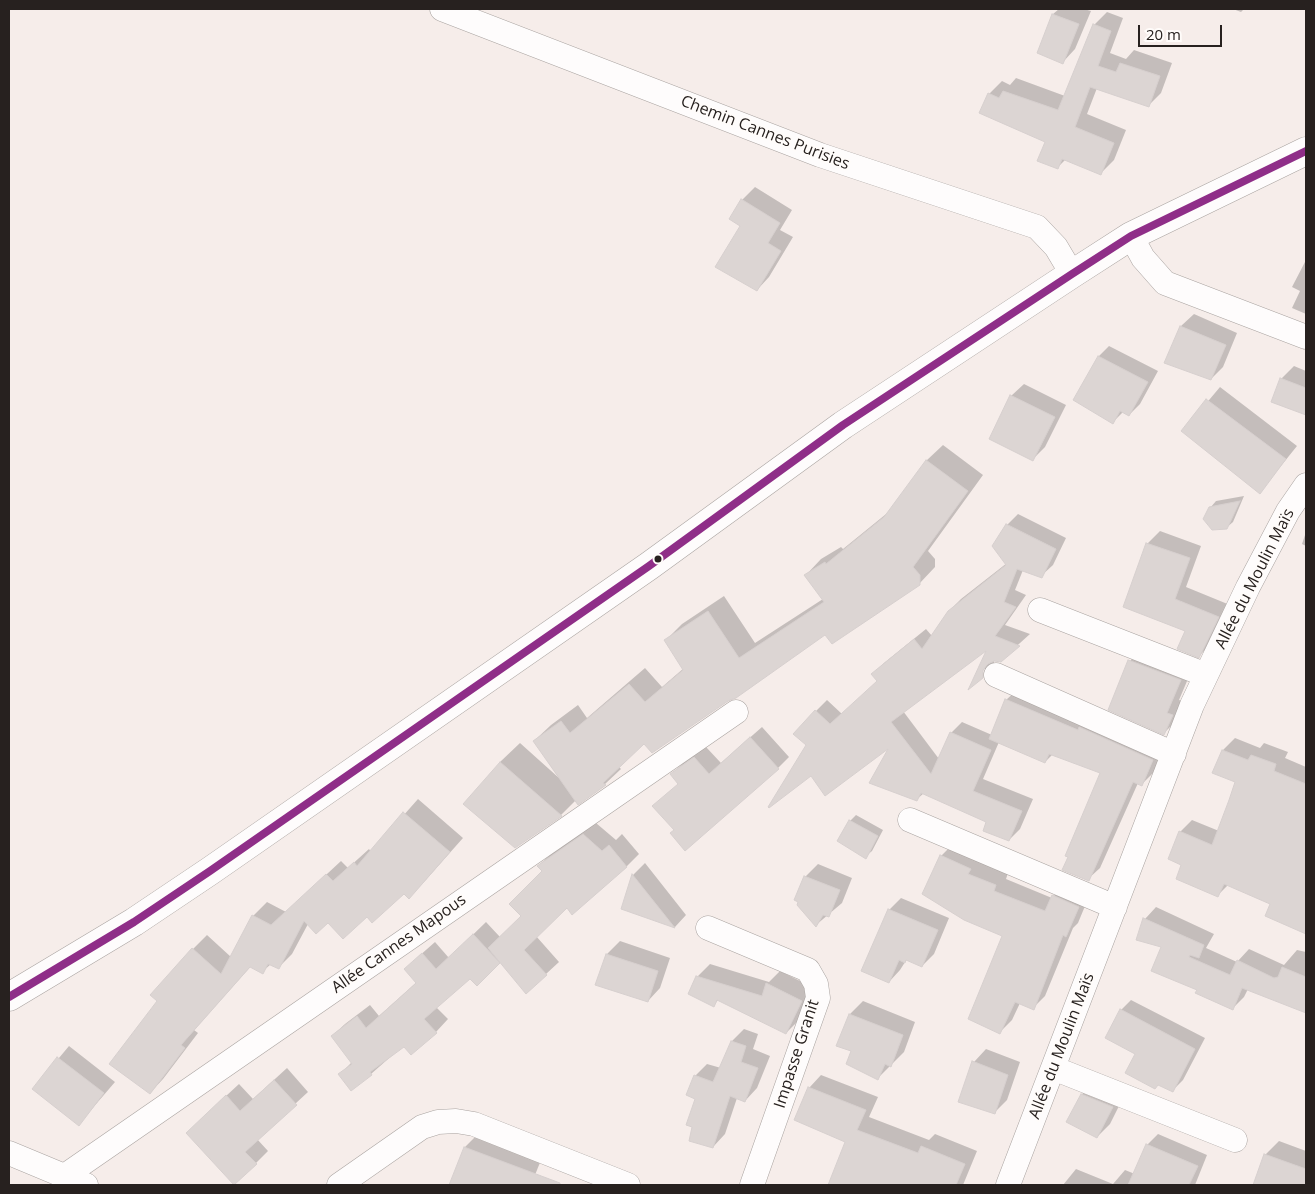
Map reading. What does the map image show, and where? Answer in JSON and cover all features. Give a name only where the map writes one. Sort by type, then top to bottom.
[{"type":"main road","points":[[9,997],[134,922],[210,871],[649,566],[843,425],[1072,274],[1131,236],[1306,151]]},
{"type":"street","name":"Chemin Cannes Purisies","points":[[442,9],[820,156],[1037,227],[1056,247],[1072,274]]},
{"type":"street","points":[[1131,236],[1143,258],[1165,283],[1306,337]]},
{"type":"street","name":"Allée du Moulin Maïs","points":[[1008,1185],[1206,675],[1248,587],[1288,511],[1306,485]]},
{"type":"street","points":[[1040,610],[1206,675]]},
{"type":"street","points":[[996,675],[1174,754]]},
{"type":"street","name":"Allée Cannes Mapous","points":[[63,1177],[736,712]]},
{"type":"street","points":[[910,820],[1115,907]]},
{"type":"street","name":"Impasse Granit","points":[[708,928],[808,970],[816,984],[818,998],[752,1185]]},
{"type":"street","points":[[1053,1068],[1235,1140]]},
{"type":"street","points":[[339,1185],[422,1128],[438,1122],[456,1121],[474,1124],[628,1185]]},
{"type":"street","points":[[9,1153],[86,1185]]},
{"type":"building","points":[[1052,14],[1079,24],[1063,64],[1037,53]]},
{"type":"building","points":[[1093,24],[1111,31],[1098,66],[1116,72],[1120,63],[1160,76],[1149,107],[1090,87],[1075,127],[1114,143],[1101,175],[1062,159],[1058,169],[1037,161],[1045,142],[979,113],[988,93],[999,98],[1003,91],[1058,110]]},
{"type":"building","points":[[741,199],[780,223],[768,243],[781,251],[757,291],[715,267],[740,226],[729,219]]},
{"type":"building","points":[[1180,326],[1226,345],[1211,380],[1164,363]]},
{"type":"building","points":[[1098,356],[1148,382],[1129,416],[1120,411],[1113,424],[1073,400]]},
{"type":"building","points":[[1280,378],[1306,388],[1306,415],[1271,402]]},
{"type":"building","points":[[1010,395],[1055,417],[1033,461],[989,439]]},
{"type":"building","points":[[1206,399],[1286,459],[1260,494],[1181,431]]},
{"type":"building","points":[[926,460],[968,491],[913,567],[920,575],[920,585],[832,644],[825,635],[736,698],[728,701],[652,753],[644,744],[603,783],[606,785],[578,805],[533,741],[561,721],[570,733],[629,684],[645,702],[683,670],[664,640],[708,611],[739,658],[824,602],[804,575],[825,562],[826,564],[884,517]]},
{"type":"building","points":[[1240,501],[1227,529],[1212,530],[1203,519],[1209,507]]},
{"type":"building","points":[[1006,524],[1056,549],[1042,578],[1017,569],[1004,602],[1016,607],[995,636],[1020,646],[1001,662],[994,661],[988,664],[983,670],[983,678],[968,690],[986,651],[891,722],[931,774],[950,732],[991,750],[973,791],[1022,811],[1009,841],[983,831],[986,822],[921,793],[917,801],[869,783],[888,749],[825,796],[811,776],[769,808],[806,745],[793,734],[815,710],[830,724],[877,681],[871,674],[914,639],[922,649],[948,611],[1006,565],[992,546]]},
{"type":"building","points":[[1146,543],[1190,558],[1175,599],[1219,617],[1199,658],[1177,649],[1185,631],[1123,607]]},
{"type":"building","points":[[1128,660],[1181,680],[1167,713],[1173,715],[1164,735],[1108,710]]},
{"type":"building","points":[[1005,699],[1078,730],[1079,727],[1153,760],[1142,786],[1133,782],[1089,881],[1062,870],[1068,857],[1065,856],[1100,773],[1049,754],[1045,763],[989,739]]},
{"type":"building","points":[[750,737],[779,769],[685,851],[670,833],[674,830],[652,806],[678,784],[670,774],[694,757],[709,774]]},
{"type":"building","points":[[1222,750],[1248,760],[1251,755],[1276,764],[1274,771],[1306,784],[1306,934],[1265,916],[1270,904],[1224,884],[1218,897],[1176,879],[1181,865],[1168,859],[1179,831],[1212,845],[1229,800],[1235,782],[1212,773]]},
{"type":"building","points":[[500,762],[562,816],[515,848],[463,804]]},
{"type":"building","points":[[403,812],[450,852],[409,899],[404,894],[372,923],[367,917],[343,939],[328,923],[316,934],[304,921],[279,969],[268,964],[263,974],[250,967],[181,1045],[185,1048],[150,1094],[109,1064],[157,1001],[150,995],[192,948],[221,974],[252,915],[271,925],[326,874],[333,881],[354,862],[357,866]]},
{"type":"building","points":[[849,820],[878,836],[866,859],[837,841]]},
{"type":"building","points":[[583,834],[602,851],[609,845],[627,867],[572,915],[567,908],[524,950],[547,975],[526,994],[488,948],[521,916],[509,904],[542,871],[537,866]]},
{"type":"building","points":[[940,855],[971,869],[968,874],[996,885],[994,891],[1045,911],[1052,895],[1079,907],[1066,937],[1063,935],[1034,1010],[1015,1002],[1000,1034],[968,1019],[1002,936],[964,920],[922,894]]},
{"type":"building","points":[[632,874],[675,928],[621,909]]},
{"type":"building","points":[[804,876],[840,890],[829,917],[823,915],[816,927],[797,905],[798,902],[794,900]]},
{"type":"building","points":[[888,909],[938,930],[922,967],[906,960],[905,963],[899,960],[889,983],[861,971]]},
{"type":"building","points":[[1143,918],[1204,945],[1199,958],[1190,955],[1189,957],[1230,975],[1237,960],[1274,978],[1278,977],[1282,967],[1306,977],[1306,1013],[1242,988],[1233,1010],[1195,993],[1197,990],[1151,971],[1161,947],[1136,940]]},
{"type":"building","points":[[473,934],[500,963],[477,986],[470,979],[424,1019],[437,1033],[411,1055],[404,1047],[370,1072],[372,1075],[351,1091],[338,1074],[352,1064],[331,1036],[357,1016],[366,1028],[416,983],[404,969],[422,953],[436,969]]},
{"type":"building","points":[[606,954],[658,971],[648,1002],[595,985]]},
{"type":"building","points":[[696,976],[762,996],[766,983],[802,1001],[786,1034],[717,1000],[714,1007],[688,994]]},
{"type":"building","points":[[1120,1009],[1195,1049],[1173,1092],[1158,1085],[1155,1089],[1125,1073],[1135,1054],[1105,1038]]},
{"type":"building","points":[[849,1014],[903,1035],[891,1067],[885,1064],[878,1080],[846,1064],[851,1051],[836,1046]]},
{"type":"building","points":[[731,1041],[746,1046],[741,1062],[758,1068],[745,1102],[730,1096],[713,1148],[689,1141],[692,1127],[686,1125],[695,1099],[686,1095],[694,1075],[713,1082]]},
{"type":"building","points":[[57,1057],[104,1093],[79,1126],[32,1089]]},
{"type":"building","points":[[972,1061],[1008,1075],[995,1114],[958,1102]]},
{"type":"building","points":[[274,1080],[297,1105],[245,1152],[257,1164],[234,1185],[186,1133],[226,1095],[240,1111]]},
{"type":"building","points":[[808,1087],[866,1110],[857,1130],[918,1153],[921,1146],[965,1164],[956,1185],[828,1185],[845,1142],[794,1120]]},
{"type":"building","points":[[1081,1094],[1113,1107],[1097,1138],[1066,1122]]},
{"type":"building","points":[[1146,1144],[1198,1166],[1189,1185],[1128,1185]]},
{"type":"building","points":[[464,1147],[560,1183],[560,1185],[449,1185]]},
{"type":"building","points":[[1264,1154],[1306,1169],[1306,1185],[1253,1185]]},
{"type":"transit line","points":[[9,997],[134,922],[210,871],[649,566],[843,425],[1072,274],[1131,236],[1306,151]]}]
